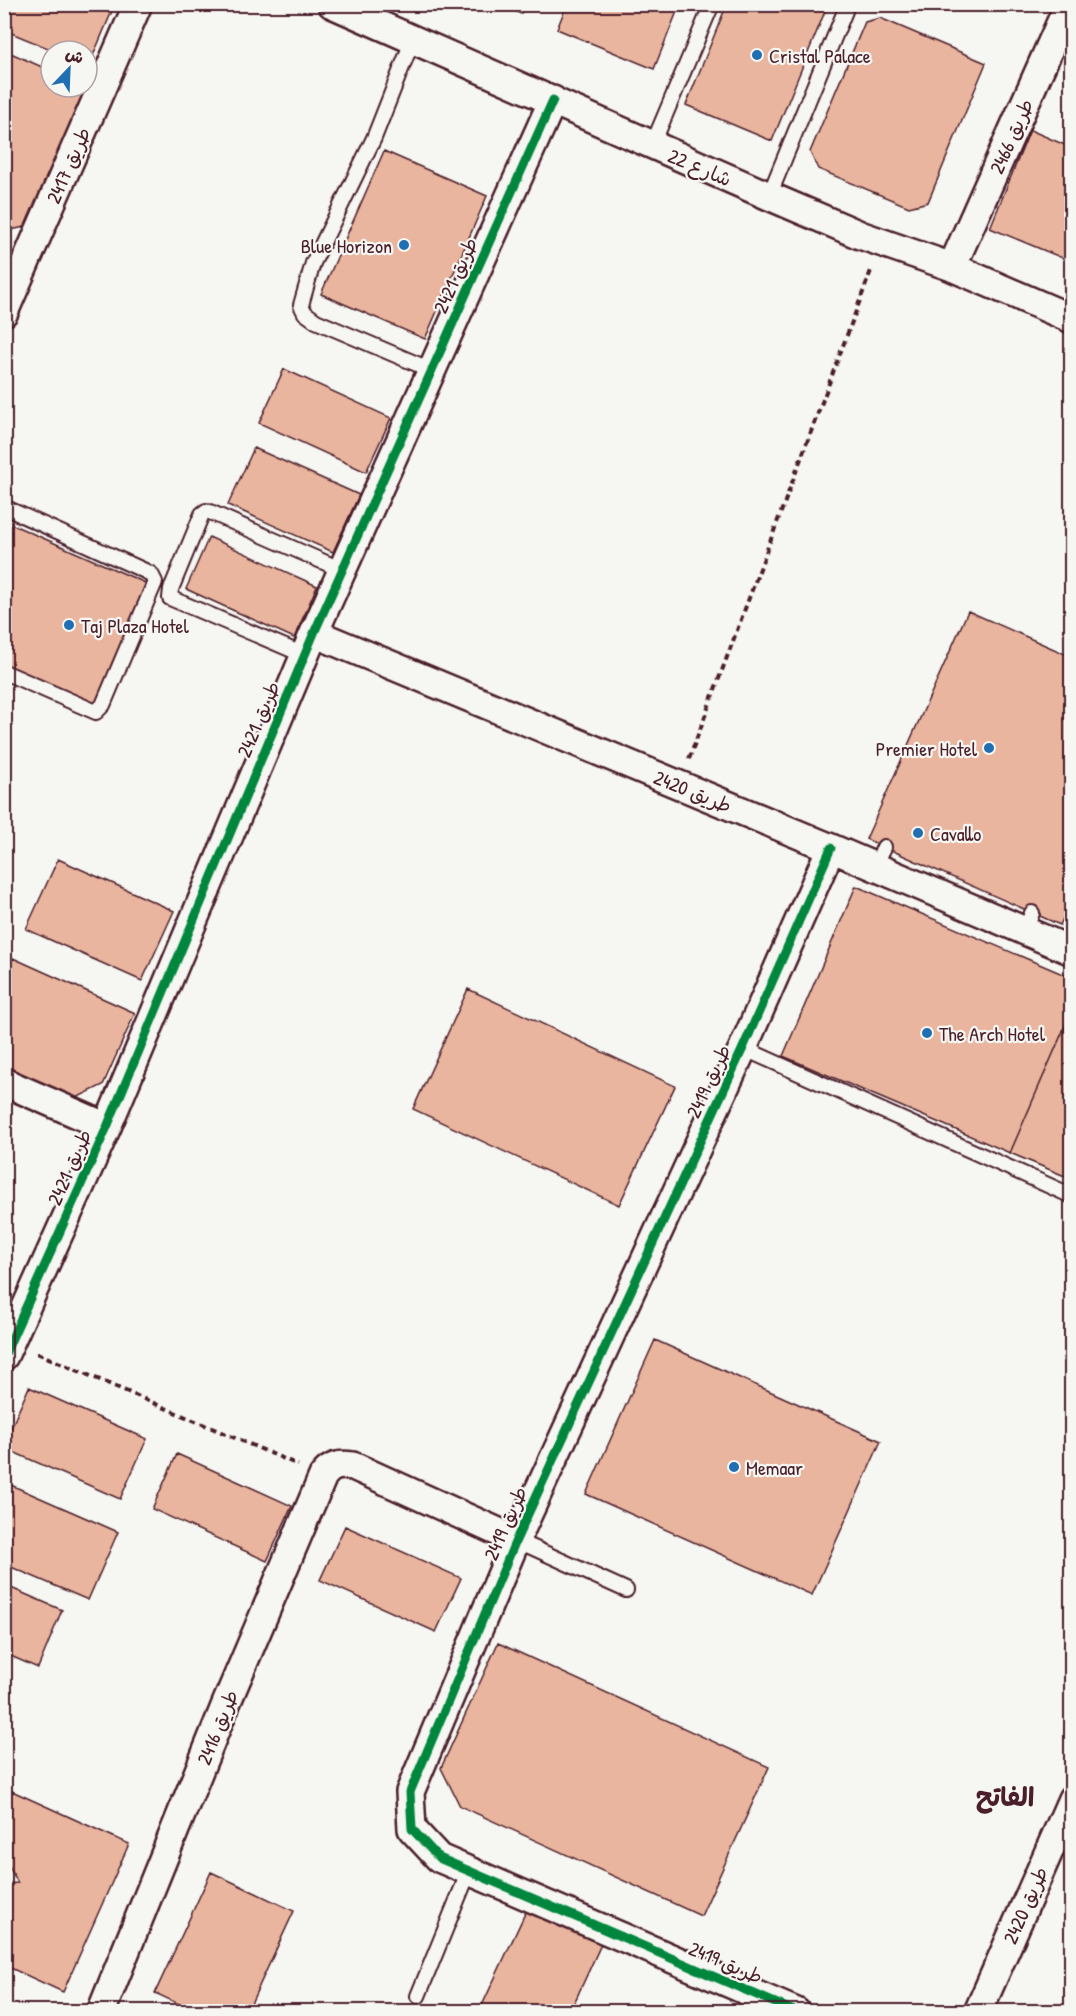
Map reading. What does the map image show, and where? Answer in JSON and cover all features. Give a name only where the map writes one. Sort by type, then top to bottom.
[{"type":"street","name":"طريق 2417","points":[[4,312],[16,255],[138,4]]},
{"type":"street","name":"شارع 22","points":[[332,4],[553,100],[652,146],[860,235],[952,267],[1071,319]]},
{"type":"street","name":"طريق 2466","points":[[952,267],[1070,4]]},
{"type":"street","name":"طريق 2421","points":[[8,1349],[107,1127],[309,644],[553,100]]},
{"type":"street","name":"طريق 2420","points":[[309,644],[679,785],[831,848],[880,857],[1029,922],[1070,946]]},
{"type":"street","name":"طريق 2419","points":[[796,2012],[439,1858],[412,1829],[410,1792],[516,1540],[743,1048],[831,848]]},
{"type":"street","points":[[4,1082],[107,1127]]},
{"type":"street","points":[[323,1476],[336,1465],[353,1466],[516,1540]]},
{"type":"street","name":"طريق 2416","points":[[101,2012],[226,1704],[323,1476]]},
{"type":"street","name":"طريق 2420","points":[[978,2012],[1071,1799]]},
{"type":"lane","points":[[652,146],[712,4]]},
{"type":"lane","points":[[769,196],[845,11]]},
{"type":"lane","points":[[413,39],[374,138],[313,263],[301,305],[305,313],[316,321],[431,370]]},
{"type":"lane","points":[[4,507],[145,571],[151,574],[155,582],[103,705],[96,712],[4,672]]},
{"type":"lane","points":[[309,644],[170,598],[171,589],[202,514],[206,511],[210,512],[342,570]]},
{"type":"lane","points":[[743,1048],[1071,1196]]},
{"type":"lane","points":[[516,1540],[626,1590]]},
{"type":"lane","points":[[418,1996],[469,1871]]},
{"type":"path","points":[[679,785],[882,241]]},
{"type":"path","points":[[8,1349],[323,1476]]},
{"type":"building","points":[[4,4],[115,4],[99,42],[99,39],[39,39],[39,44],[4,30]]},
{"type":"building","points":[[499,4],[525,4],[521,14]]},
{"type":"building","points":[[567,4],[680,4],[654,69],[557,29]]},
{"type":"building","name":"Cristal Palace","points":[[727,4],[828,4],[772,141],[686,105]]},
{"type":"building","points":[[880,18],[986,63],[928,202],[909,207],[818,169],[810,152],[865,22]]},
{"type":"building","points":[[4,50],[39,66],[39,99],[92,99],[37,224],[4,230]]},
{"type":"building","points":[[1030,130],[1072,148],[1072,262],[990,228]]},
{"type":"building","name":"Blue Horizon","points":[[384,151],[487,196],[425,339],[321,294]]},
{"type":"building","points":[[284,369],[391,418],[366,472],[259,423]]},
{"type":"building","points":[[254,448],[359,495],[333,552],[228,505]]},
{"type":"building","name":"Taj Plaza Hotel","points":[[4,521],[150,585],[97,706],[4,665]]},
{"type":"building","points":[[209,537],[317,586],[294,638],[186,589]]},
{"type":"building","name":"Premier Hotel","points":[[968,611],[1072,657],[1072,900],[1060,925],[866,839]]},
{"type":"building","points":[[58,859],[174,911],[142,981],[26,929]]},
{"type":"building","name":"The Arch Hotel","points":[[856,886],[1072,978],[1072,1010],[1010,1153],[783,1056]]},
{"type":"building","points":[[13,958],[135,1013],[103,1085],[68,1102],[4,1074],[4,978]]},
{"type":"building","points":[[468,989],[675,1086],[619,1205],[413,1109]]},
{"type":"building","points":[[1072,1010],[1072,1179],[1010,1153]]},
{"type":"building","name":"Memaar","points":[[655,1340],[881,1441],[812,1595],[586,1494]]},
{"type":"building","points":[[29,1387],[147,1439],[120,1499],[4,1448]]},
{"type":"building","points":[[177,1454],[292,1506],[267,1561],[152,1509]]},
{"type":"building","points":[[4,1482],[118,1532],[88,1600],[4,1564]]},
{"type":"building","points":[[345,1526],[461,1578],[436,1632],[320,1580]]},
{"type":"building","points":[[4,1585],[62,1610],[38,1668],[4,1653]]},
{"type":"building","points":[[498,1643],[769,1767],[701,1916],[460,1806],[441,1768]]},
{"type":"building","points":[[12,1791],[129,1844],[63,1992],[4,1965],[4,1884],[18,1883],[4,1857],[4,1808]]},
{"type":"building","points":[[211,1872],[294,1911],[247,2012],[196,2012],[155,1993]]},
{"type":"building","points":[[528,1907],[602,1942],[570,2012],[479,2012]]},
{"type":"cycle path","points":[[4,1356],[107,1127],[314,633],[553,100]]},
{"type":"cycle path","points":[[796,2012],[439,1858],[412,1829],[410,1792],[516,1540],[743,1048],[831,848]]},
{"type":"place","name":"Cristal Palace","points":[[757,55]]},
{"type":"place","name":"Blue Horizon","points":[[404,245]]},
{"type":"place","name":"Taj Plaza Hotel","points":[[69,625]]},
{"type":"place","name":"Premier Hotel","points":[[989,748]]},
{"type":"place","name":"Cavallo","points":[[918,833]]},
{"type":"place","name":"The Arch Hotel","points":[[927,1033]]},
{"type":"place","name":"Memaar","points":[[734,1467]]},
{"type":"district","name":"الفاتح","points":[[1005,1796]]}]
